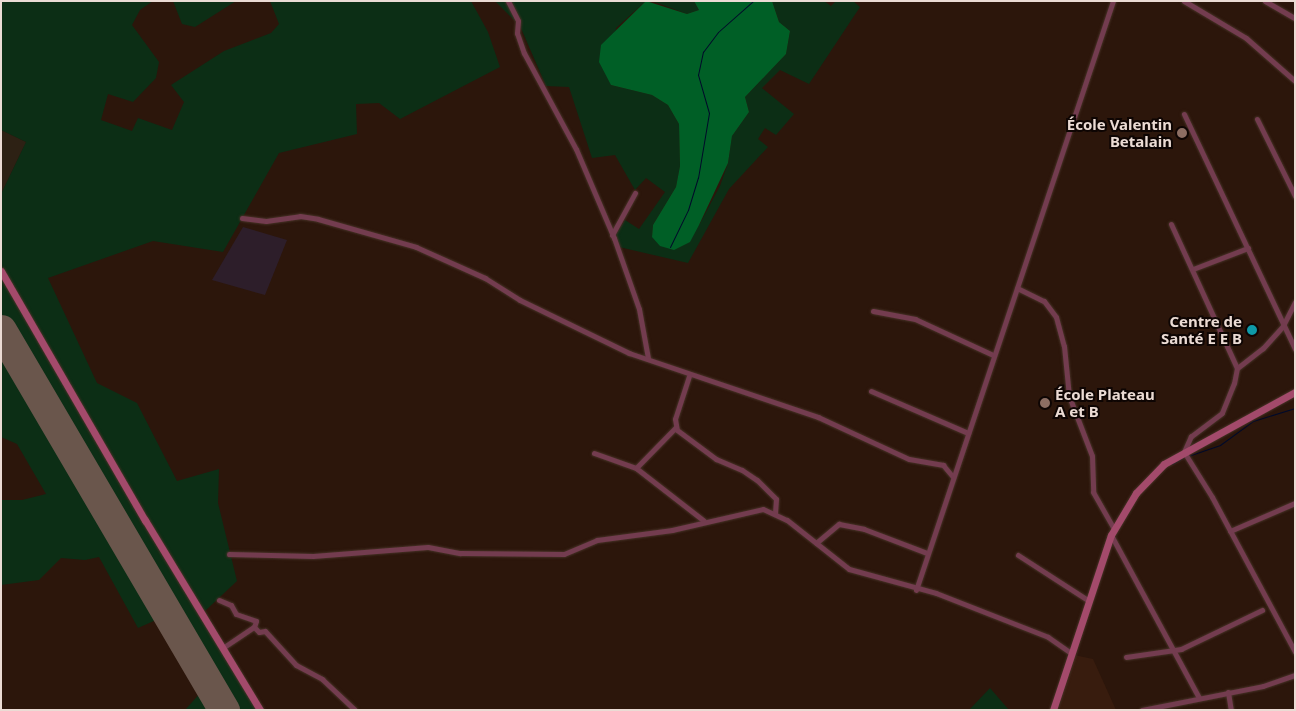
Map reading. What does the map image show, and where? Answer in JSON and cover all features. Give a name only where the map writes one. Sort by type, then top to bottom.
[{"type":"main road","points":[[1,271],[145,520],[224,647],[260,710]]},
{"type":"main road","points":[[1053,710],[1113,532],[1132,499],[1150,477],[1295,392]]},
{"type":"street","points":[[508,1],[518,21],[517,33],[524,53],[576,150],[612,235],[639,309],[648,358]]},
{"type":"street","points":[[916,590],[993,355],[1113,1]]},
{"type":"street","points":[[1184,1],[1246,38],[1295,81]]},
{"type":"street","points":[[1265,1],[1295,18]]},
{"type":"street","points":[[1184,114],[1295,349]]},
{"type":"street","points":[[1257,119],[1295,196]]},
{"type":"street","points":[[612,235],[635,193]]},
{"type":"street","points":[[242,218],[272,221],[310,218],[416,247],[485,278],[520,300],[629,353],[648,358],[690,376],[818,417],[909,459],[943,465],[953,477]]},
{"type":"street","points":[[1171,224],[1237,368],[1234,383],[1222,413],[1191,436],[1185,455],[1230,531],[1295,652]]},
{"type":"street","points":[[1193,269],[1248,248]]},
{"type":"street","points":[[1017,288],[1044,301],[1056,317],[1064,346],[1069,396],[1092,456],[1093,492],[1173,651],[1199,698]]},
{"type":"street","points":[[1237,368],[1263,348],[1283,326],[1295,302]]},
{"type":"street","points":[[873,311],[914,319],[993,355]]},
{"type":"street","points":[[690,376],[675,419],[676,427],[716,459],[742,470],[756,480],[776,499],[775,514]]},
{"type":"street","points":[[871,391],[968,433]]},
{"type":"street","points":[[636,468],[676,427]]},
{"type":"street","points":[[594,453],[636,468],[704,521]]},
{"type":"street","points":[[1230,531],[1295,503]]},
{"type":"street","points":[[229,554],[313,556],[428,547],[460,552],[564,554],[597,540],[672,530],[704,521],[731,518],[757,510],[775,514],[849,569],[916,590],[936,593],[1048,637],[1071,653]]},
{"type":"street","points":[[816,544],[839,524],[864,530],[927,553]]},
{"type":"street","points":[[1018,555],[1089,601]]},
{"type":"street","points":[[219,600],[231,605],[236,614],[256,621],[254,627],[224,647]]},
{"type":"street","points":[[1126,657],[1173,651],[1262,610]]},
{"type":"street","points":[[254,627],[259,632],[264,631],[296,665],[322,679],[356,710]]},
{"type":"street","points":[[1142,710],[1228,692],[1295,675]]},
{"type":"street","points":[[1228,692],[1232,710]]},
{"type":"shaded area","points":[[1,130],[26,142],[1,194]]},
{"type":"shaded area","points":[[243,227],[287,240],[265,295],[212,280]]},
{"type":"shaded area","points":[[1074,655],[1093,659],[1116,710],[1055,710]]},
{"type":"green space","points":[[1,1],[153,1],[140,10],[132,25],[159,62],[156,78],[133,102],[108,94],[101,120],[132,131],[138,118],[172,130],[184,102],[171,85],[224,51],[271,33],[279,24],[270,1],[471,1],[488,32],[500,67],[400,119],[379,103],[356,104],[357,134],[279,153],[223,252],[153,241],[48,278],[97,383],[137,403],[177,481],[219,469],[218,503],[237,581],[205,611],[263,710],[185,710],[202,691],[156,620],[138,628],[99,557],[85,560],[61,558],[39,580],[1,585],[1,500],[22,500],[46,494],[17,444],[1,437],[1,194],[26,142],[1,130]]},
{"type":"green space","points":[[173,1],[236,1],[195,27],[182,24]]},
{"type":"green space","points":[[495,1],[646,1],[616,28],[611,85],[652,95],[668,105],[679,124],[680,166],[676,187],[653,225],[652,237],[699,225],[720,186],[728,163],[732,136],[749,112],[745,97],[786,54],[790,31],[779,22],[772,1],[824,1],[831,6],[836,1],[853,1],[860,7],[809,84],[780,70],[762,88],[794,114],[776,135],[765,128],[758,139],[768,147],[729,189],[688,263],[619,247],[615,236],[625,220],[639,229],[665,192],[646,178],[635,190],[615,155],[592,158],[569,87],[546,86],[520,26]]},
{"type":"green space","points":[[646,1],[687,14],[699,10],[694,1],[772,1],[779,22],[790,31],[786,54],[745,97],[749,112],[732,136],[728,163],[690,242],[674,250],[660,246],[652,237],[653,225],[676,187],[680,166],[679,124],[668,105],[652,95],[611,85],[599,62],[601,45]]},
{"type":"green space","points":[[652,1],[694,1],[699,10],[687,14]]},
{"type":"green space","points":[[990,688],[1009,710],[969,710]]},
{"type":"waterway","points":[[670,247],[688,210],[698,178],[709,113],[698,75],[703,52],[718,32],[753,1]]},
{"type":"waterway","points":[[1188,456],[1220,445],[1253,421],[1295,408]]},
{"type":"waterway","points":[[1172,464],[1184,457]]},
{"type":"runway","points":[[1,330],[224,710]]},
{"type":"place","name":"École Valentin Betalain","points":[[1182,133]]},
{"type":"place","name":"Centre de Santé E E B","points":[[1252,330]]},
{"type":"place","name":"École Plateau A et B","points":[[1045,403]]}]
